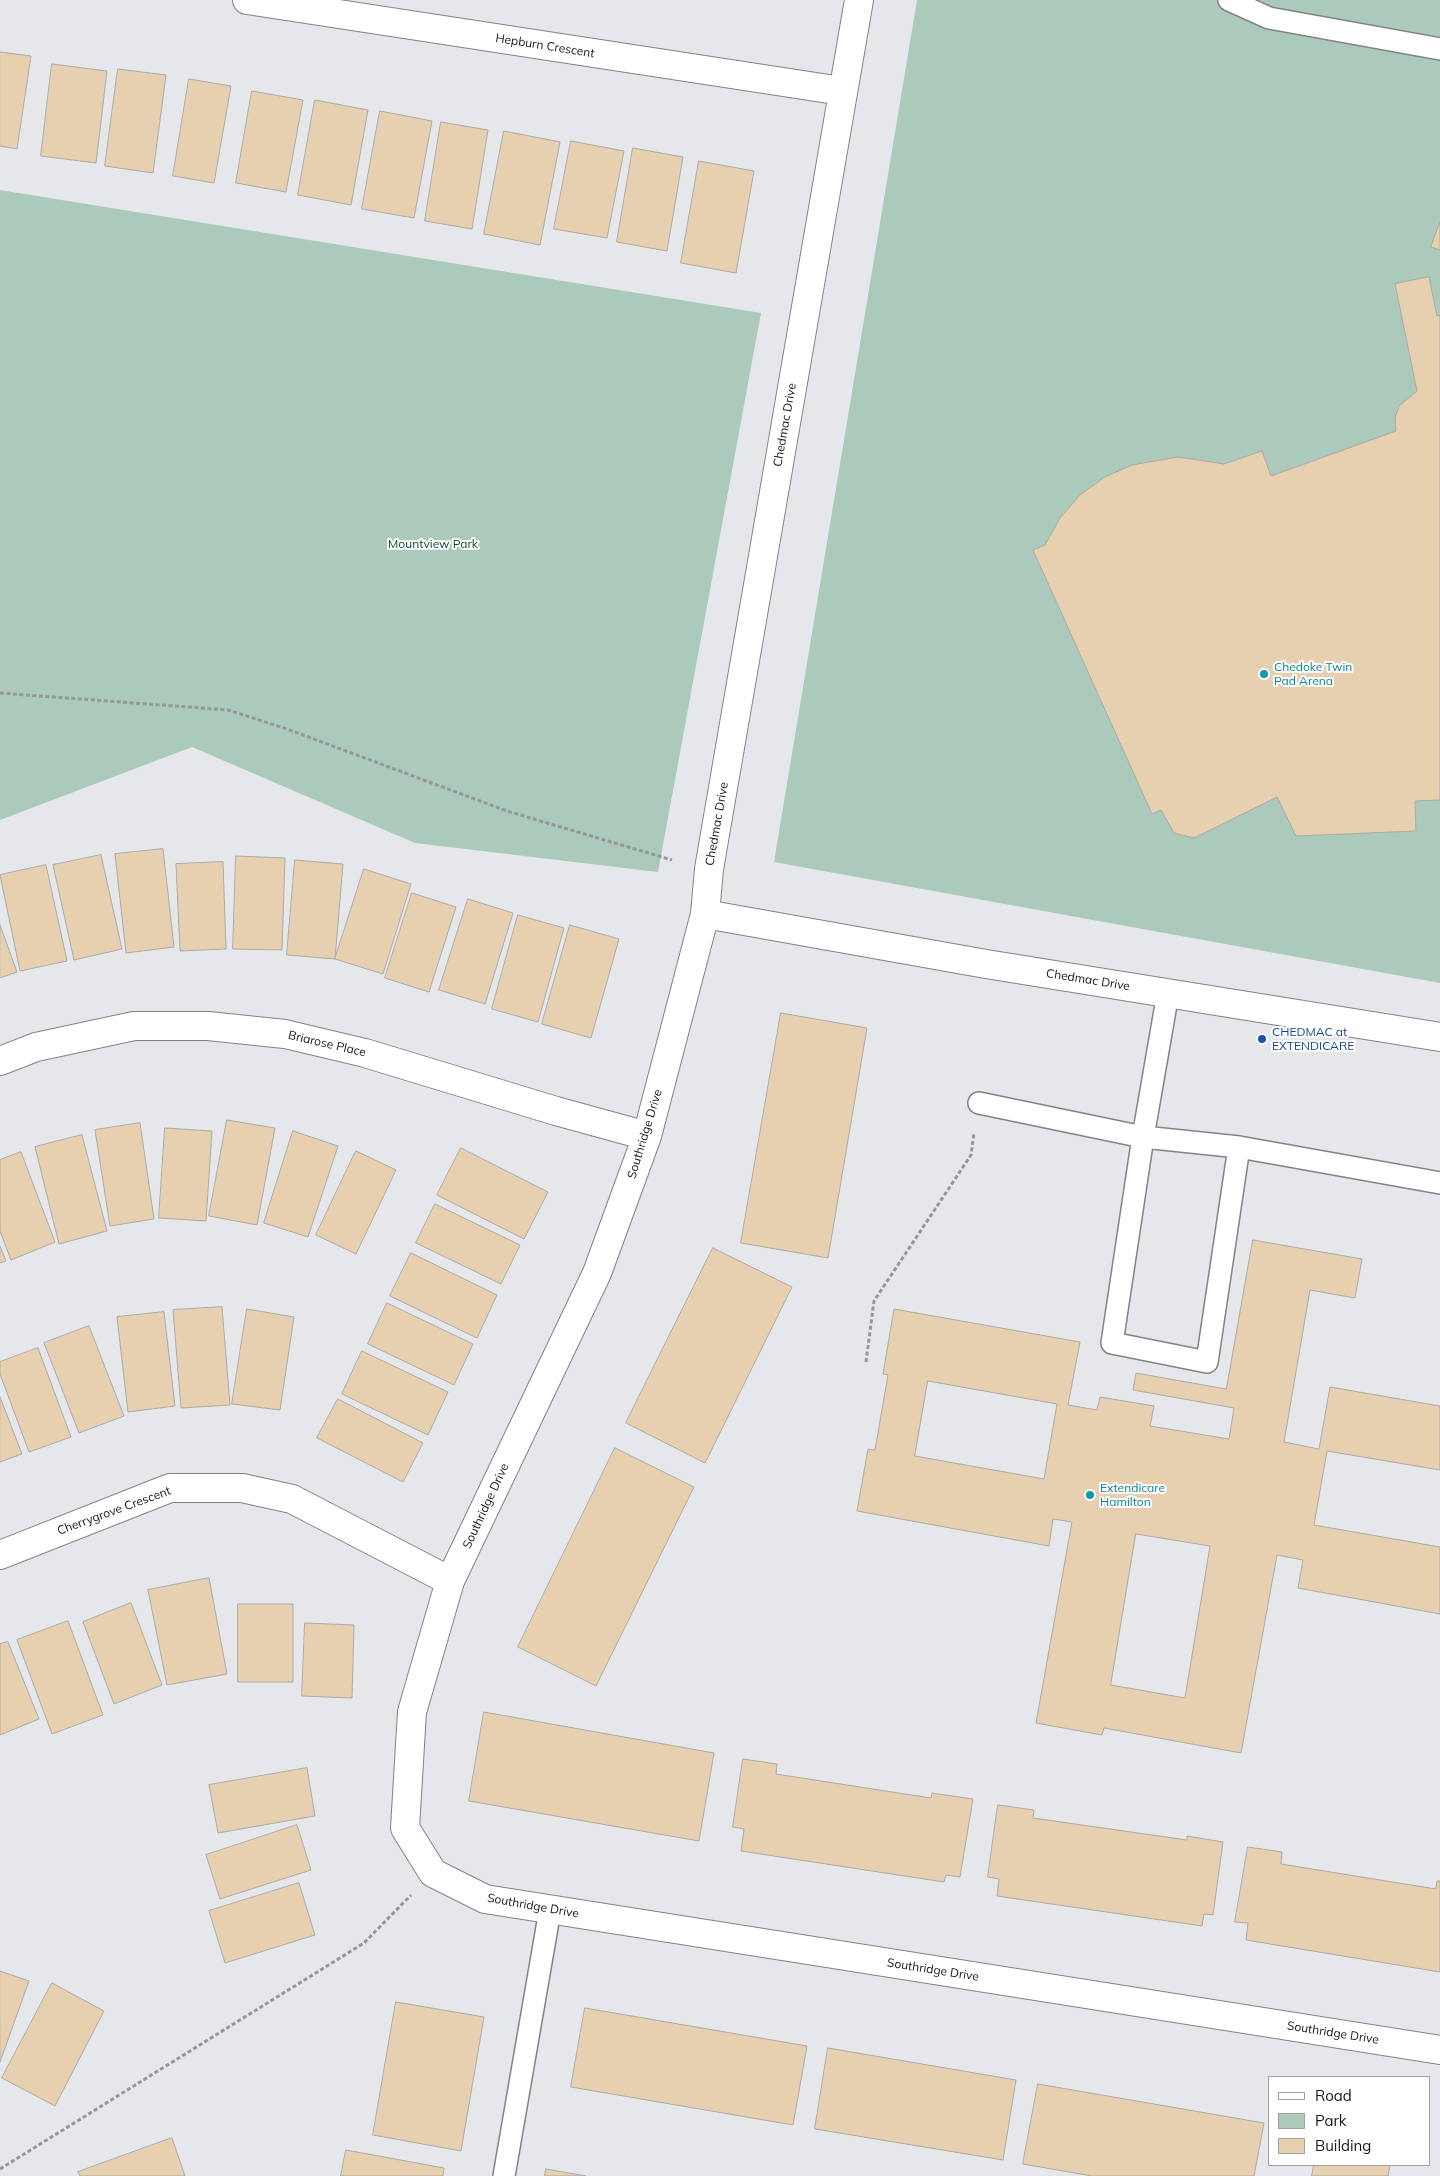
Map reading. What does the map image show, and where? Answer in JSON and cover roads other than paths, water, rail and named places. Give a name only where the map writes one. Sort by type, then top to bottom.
[{"type":"street","name":"Hepburn Crescent","points":[[247,0],[842,92]]},
{"type":"street","name":"Chedmac Drive","points":[[858,0],[709,870],[704,914],[986,964],[1440,1037]]},
{"type":"street","name":"Southridge Drive","points":[[704,914],[647,1136],[597,1273],[450,1581],[412,1712],[405,1828],[433,1873],[485,1899],[1440,2050]]},
{"type":"street","name":"Briarose Place","points":[[0,1061],[36,1047],[134,1026],[208,1026],[285,1034],[365,1053],[556,1111],[647,1136]]},
{"type":"street","name":"Cherrygrove Crescent","points":[[0,1555],[170,1488],[242,1488],[292,1499],[450,1581]]},
{"type":"lane","points":[[1229,0],[1269,18],[1440,49]]},
{"type":"lane","points":[[1168,993],[1143,1137],[1112,1343],[1207,1362],[1239,1147]]},
{"type":"lane","points":[[979,1104],[1143,1137],[1239,1147],[1440,1183]]},
{"type":"lane","points":[[504,2176],[550,1910]]},
{"type":"place","name":"Chedoke Twin Pad Arena","points":[[1264,674]]},
{"type":"place","name":"CHEDMAC at EXTENDICARE","points":[[1262,1039]]},
{"type":"place","name":"Extendicare Hamilton","points":[[1090,1495]]},
{"type":"park label","name":"Mountview Park","points":[[433,544]]}]
